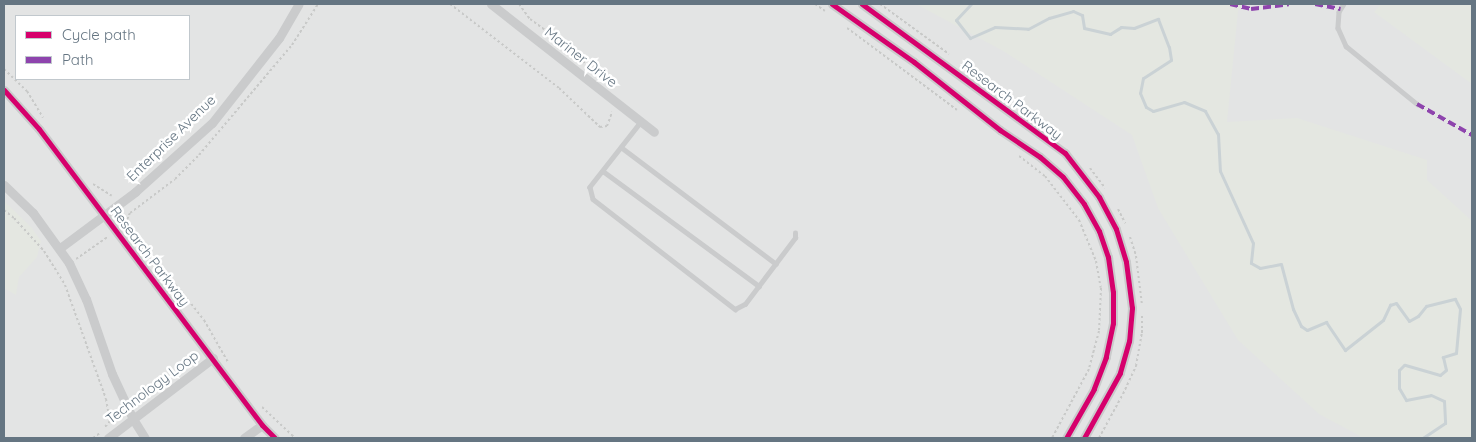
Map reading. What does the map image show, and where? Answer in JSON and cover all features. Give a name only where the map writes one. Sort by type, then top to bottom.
[{"type":"street","name":"Enterprise Avenue","points":[[60,248],[120,204],[212,122],[279,38],[299,4]]},
{"type":"street","name":"Mariner Drive","points":[[491,4],[654,132]]},
{"type":"street","name":"Research Parkway","points":[[832,4],[900,53],[1000,130],[1040,157],[1063,177],[1084,204],[1099,231],[1108,257],[1113,292],[1113,323],[1106,357],[1094,389],[1066,438]]},
{"type":"street","name":"Research Parkway","points":[[862,4],[912,39],[1065,154],[1099,197],[1116,229],[1126,262],[1132,308],[1128,341],[1120,373],[1084,438]]},
{"type":"street","points":[[900,53],[912,39]]},
{"type":"street","name":"Research Parkway","points":[[4,90],[39,129],[106,215],[262,425],[275,438]]},
{"type":"street","points":[[4,185],[33,213],[60,248],[86,299],[112,374],[133,420],[145,438]]},
{"type":"street","name":"Technology Loop","points":[[108,438],[213,358]]},
{"type":"street","points":[[244,438],[262,425]]},
{"type":"lane","points":[[1344,4],[1339,12],[1338,28],[1346,46],[1417,104]]},
{"type":"lane","points":[[641,122],[590,187],[593,199],[736,308],[745,304],[795,238],[795,233]]},
{"type":"lane","points":[[621,148],[776,264]]},
{"type":"lane","points":[[603,171],[759,286]]},
{"type":"path","points":[[450,4],[552,83],[600,127],[607,126],[611,120],[611,113],[618,104]]},
{"type":"path","points":[[519,4],[530,19],[571,49],[575,57],[592,67]]},
{"type":"path","points":[[815,4],[831,16]]},
{"type":"path","points":[[880,4],[952,57]]},
{"type":"path","points":[[847,28],[963,114]]},
{"type":"path","points":[[4,68],[15,79]]},
{"type":"path","points":[[16,80],[27,91],[46,122]]},
{"type":"path","points":[[1016,154],[1045,176],[1080,220],[1096,261],[1101,288],[1099,331],[1089,369],[1052,438]]},
{"type":"path","points":[[1090,168],[1107,190]]},
{"type":"path","points":[[93,184],[107,191],[130,214]]},
{"type":"path","points":[[1115,204],[1126,228]]},
{"type":"path","points":[[4,210],[14,218],[44,251],[65,285],[106,399],[110,421],[94,438]]},
{"type":"path","points":[[1099,438],[1136,366],[1142,333],[1142,295],[1136,256],[1130,237]]},
{"type":"shaded area","points":[[4,4],[1472,4],[1472,438],[4,438]]},
{"type":"shaded area","points":[[916,4],[1242,4],[1238,11],[1227,122],[1297,118],[1427,160],[1427,180],[1472,221],[1472,438],[1360,438],[1360,436],[1319,414],[1238,340],[1158,208],[1132,135],[1005,52]]},
{"type":"shaded area","points":[[1381,4],[1472,4],[1472,84],[1374,12]]},
{"type":"shaded area","points":[[4,201],[31,227],[41,241],[37,257],[19,277],[16,295],[4,288]]},
{"type":"waterway","points":[[971,4],[956,20],[970,38],[995,27],[1028,29],[1049,18],[1073,11],[1082,15],[1084,28],[1110,34],[1121,27],[1134,28],[1158,19],[1169,47],[1171,60],[1143,78],[1140,93],[1146,107],[1153,111],[1184,102],[1205,111],[1218,134],[1220,171],[1253,243],[1251,263],[1260,268],[1281,264],[1293,309],[1301,326],[1307,330],[1326,322],[1345,350],[1383,320],[1390,305],[1396,303],[1409,321],[1418,316],[1426,306],[1455,299],[1460,309],[1456,353],[1443,357],[1446,370],[1440,375],[1404,365],[1399,370],[1399,388],[1406,400],[1431,395],[1444,401],[1445,423],[1423,438]]},
{"type":"marked path","points":[[1230,4],[1251,9],[1289,4]]},
{"type":"marked path","points":[[1315,4],[1341,9]]},
{"type":"marked path","points":[[1417,104],[1472,135]]},
{"type":"cycle path","points":[[832,4],[914,62],[1000,130],[1040,157],[1063,177],[1084,204],[1099,231],[1108,257],[1113,292],[1113,323],[1106,357],[1094,389],[1066,438]]},
{"type":"cycle path","points":[[862,4],[1065,153],[1099,197],[1116,229],[1126,262],[1132,308],[1129,341],[1120,373],[1084,438]]},
{"type":"cycle path","points":[[4,90],[39,129],[262,425],[275,438]]}]
